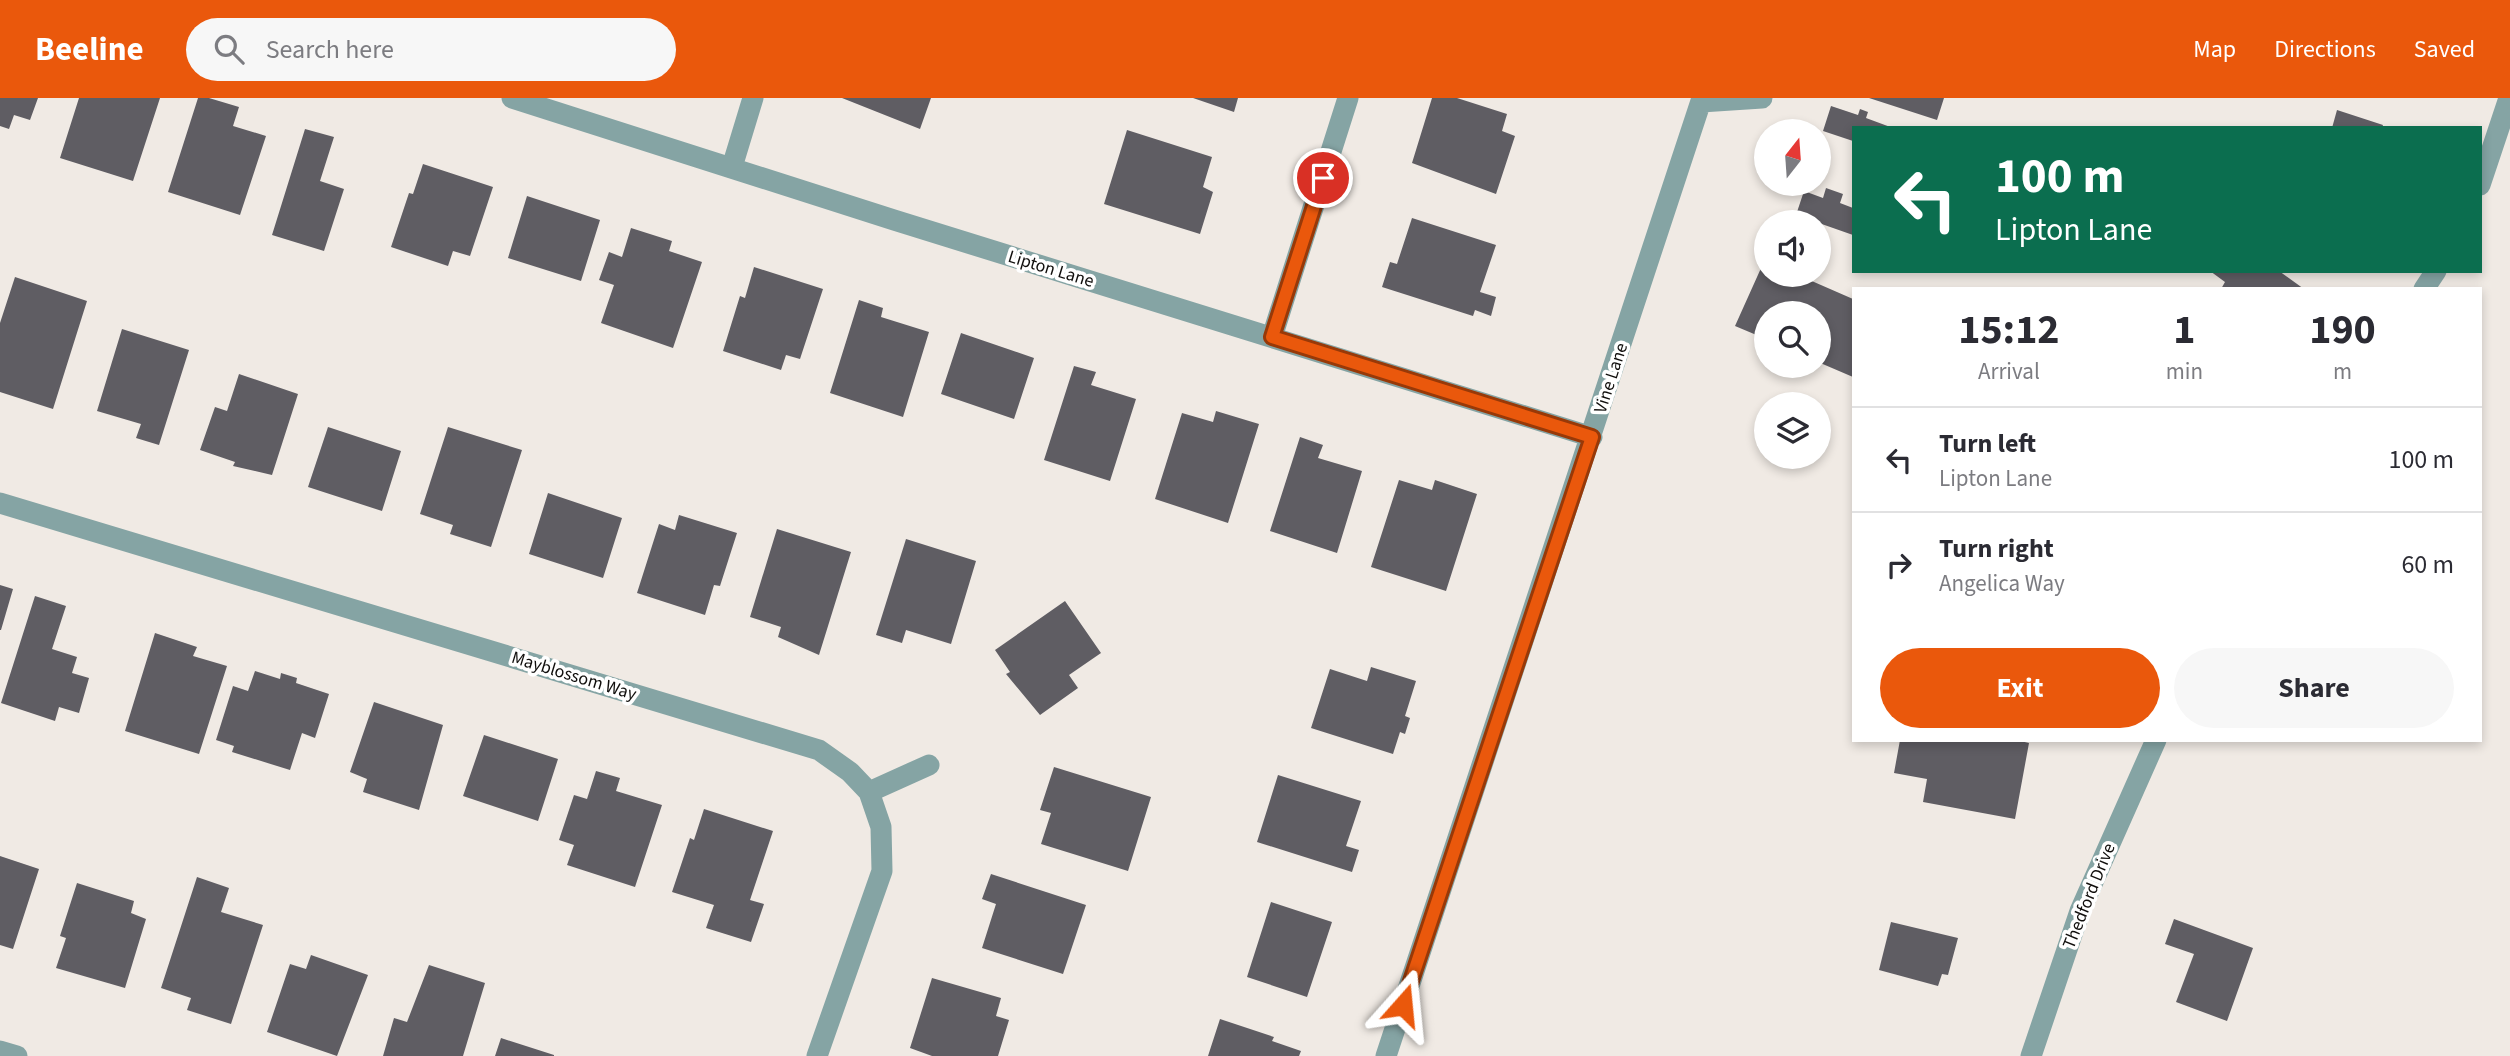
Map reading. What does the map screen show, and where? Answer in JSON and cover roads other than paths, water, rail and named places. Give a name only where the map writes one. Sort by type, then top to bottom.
[{"type":"street","name":"Lipton Lane","points":[[512,98],[1592,437]]},
{"type":"street","points":[[732,167],[753,98]]},
{"type":"street","points":[[1272,337],[1348,98]]},
{"type":"street","points":[[1701,100],[1762,98]]},
{"type":"street","points":[[2482,179],[2509,98]]},
{"type":"street","name":"Vine Lane","points":[[1386,1056],[1701,100]]},
{"type":"street","name":"Mayblossom Way","points":[[0,503],[819,750],[850,772],[869,792],[881,827],[881,871],[817,1056]]},
{"type":"street","name":"Thedford Drive","points":[[2031,1056],[2080,912],[2154,742]]},
{"type":"street","points":[[869,792],[929,765]]},
{"type":"street","points":[[0,1051],[17,1056]]}]
